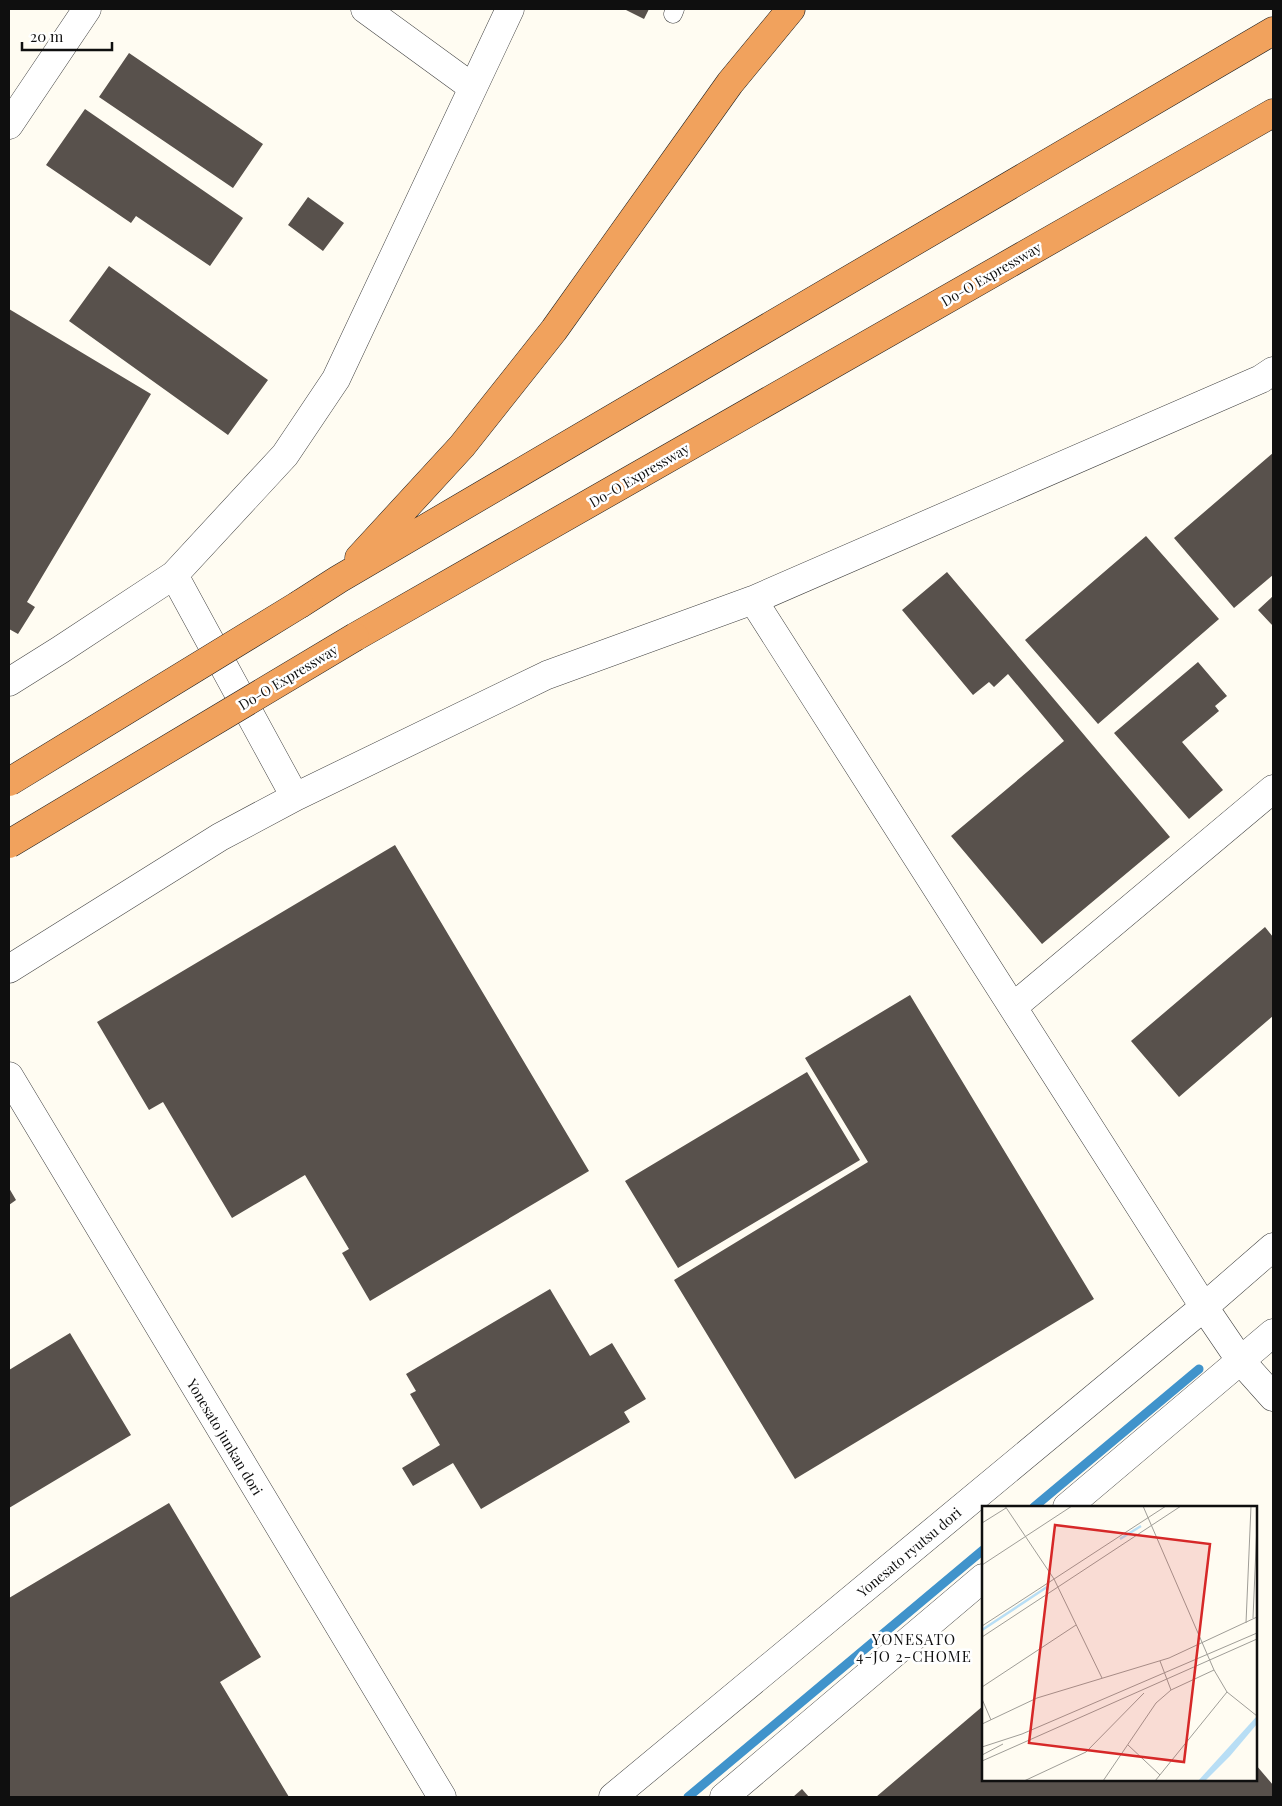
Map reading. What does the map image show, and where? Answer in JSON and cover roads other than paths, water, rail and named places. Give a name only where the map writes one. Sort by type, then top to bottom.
[{"type":"highway","points":[[339,579],[462,446],[554,330],[730,83],[791,9]]},
{"type":"highway","points":[[9,782],[339,579],[1273,31]]},
{"type":"highway","name":"Do-O Expressway","points":[[9,844],[355,638],[1273,113]]},
{"type":"street","points":[[9,124],[87,9]]},
{"type":"street","points":[[365,9],[472,87]]},
{"type":"street","points":[[9,682],[174,575],[285,455],[336,379],[510,9]]},
{"type":"street","points":[[9,969],[220,837],[295,797],[547,675],[753,600],[1261,379],[1273,371]]},
{"type":"street","points":[[174,575],[295,797]]},
{"type":"street","points":[[753,600],[1204,1307],[1240,1360],[1273,1397]]},
{"type":"street","points":[[1013,1008],[1273,788]]},
{"type":"street","name":"Yonesato junkan dori","points":[[9,1076],[442,1797]]},
{"type":"street","name":"Yonesato ryutsu dori","points":[[613,1797],[1204,1307],[1273,1247]]},
{"type":"street","points":[[1067,1506],[1273,1332]]},
{"type":"street","points":[[724,1797],[982,1579]]},
{"type":"waterway","points":[[1035,1506],[1199,1369]]},
{"type":"waterway","points":[[688,1797],[982,1551]]},
{"type":"district","name":"YONESATO 4-JO 2-CHOME","points":[[914,1648]]}]
